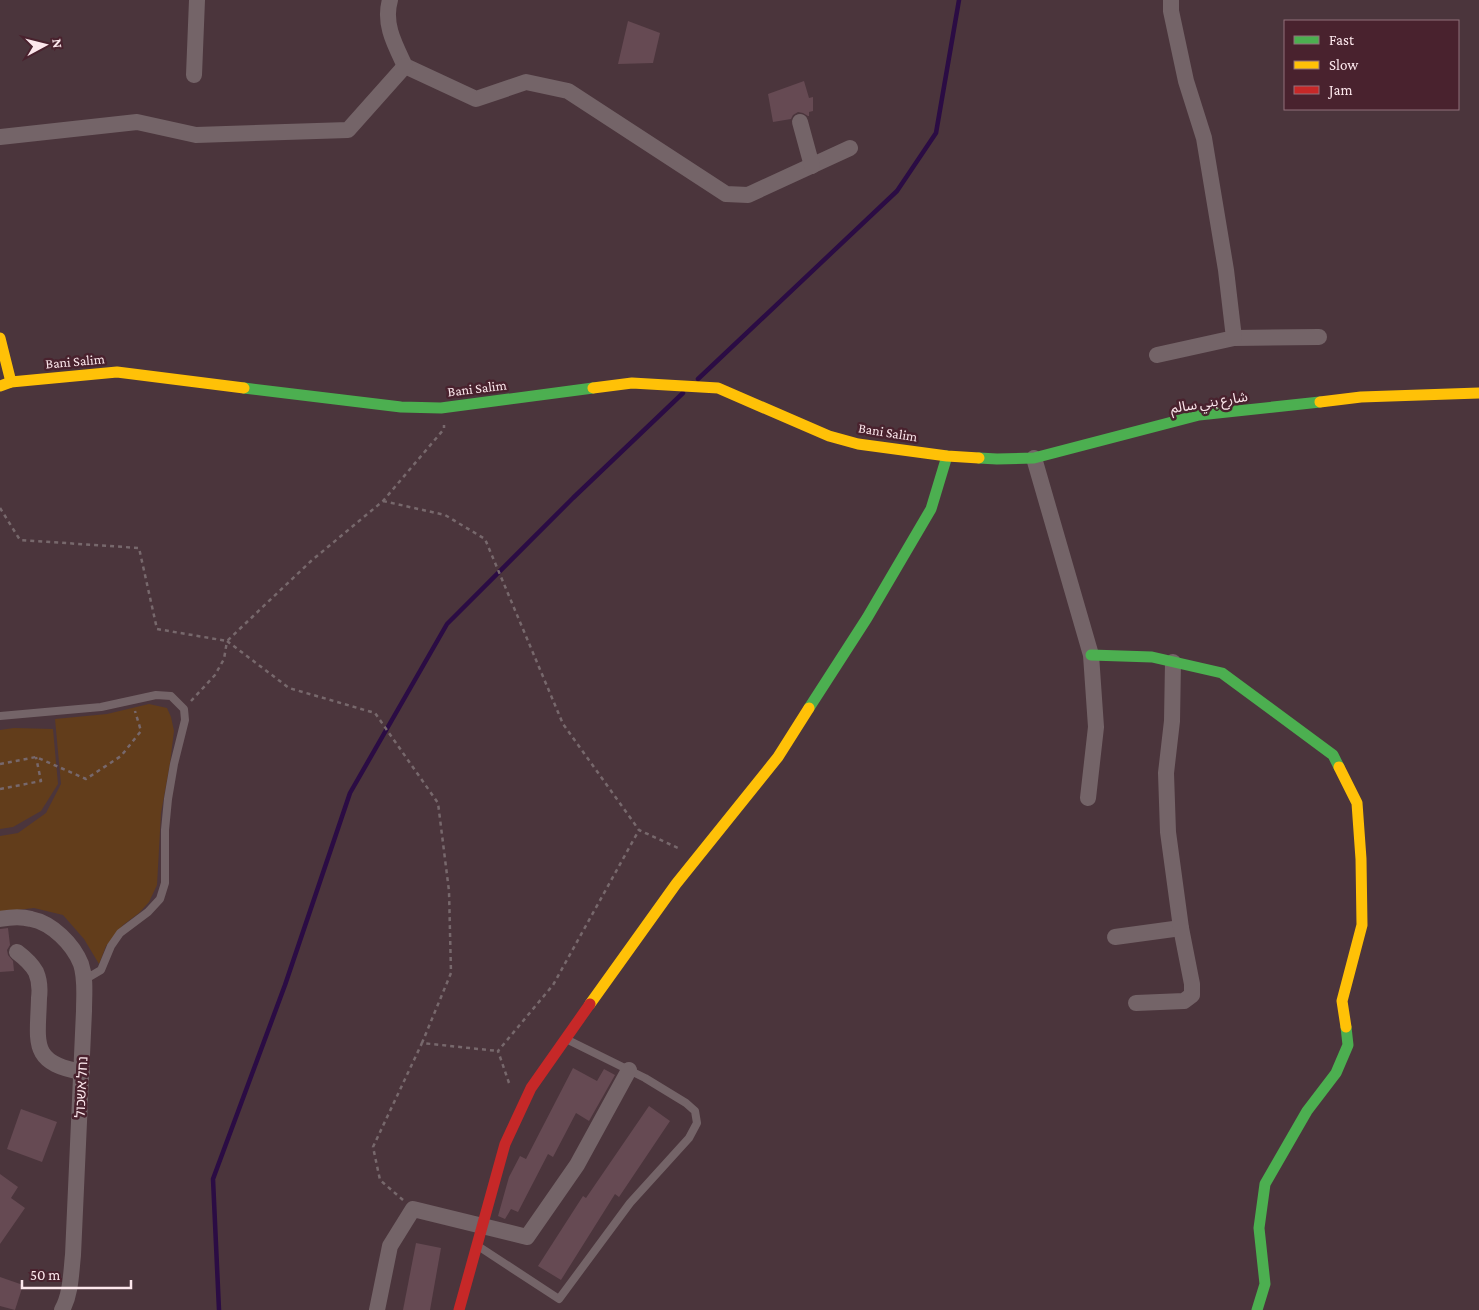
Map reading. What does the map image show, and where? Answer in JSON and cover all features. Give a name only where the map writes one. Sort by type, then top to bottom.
[{"type":"street","points":[[194,75],[198,0]]},
{"type":"street","points":[[390,0],[388,6],[390,33],[405,66],[476,99],[526,82],[568,91],[726,194],[748,196],[850,148]]},
{"type":"street","points":[[1171,0],[1171,11],[1186,81],[1204,138],[1226,270],[1234,338]]},
{"type":"street","points":[[0,137],[137,122],[196,135],[348,130],[405,66]]},
{"type":"street","points":[[800,122],[812,166]]},
{"type":"street","points":[[1157,355],[1234,338],[1319,337]]},
{"type":"street","points":[[0,338],[11,382]]},
{"type":"street","name":"Bani Salim","points":[[0,386],[11,382],[117,372],[401,407],[441,408],[632,383],[718,388],[829,436],[858,444],[948,456]]},
{"type":"street","name":"شارع بني سالم","points":[[948,456],[996,459],[1034,458],[1199,416],[1361,397],[1479,392]]},
{"type":"street","points":[[460,1310],[505,1144],[531,1088],[676,884],[778,757],[867,618],[931,509],[948,456]]},
{"type":"street","points":[[1034,458],[1091,655],[1096,727],[1088,798]]},
{"type":"street","points":[[1091,655],[1152,657],[1222,673],[1333,755],[1357,803],[1361,859],[1362,925],[1342,1001],[1348,1045],[1336,1073],[1307,1111],[1265,1184],[1259,1228],[1265,1284],[1257,1310]]},
{"type":"street","points":[[1136,1003],[1184,1001],[1192,995],[1192,984],[1181,928],[1168,832],[1166,774],[1172,721],[1173,662]]},
{"type":"street","name":"נחל אשכול","points":[[0,918],[30,918],[40,921],[53,930],[68,942],[81,965],[84,980],[82,1072],[73,1255],[68,1308]]},
{"type":"street","points":[[1115,937],[1181,928]]},
{"type":"street","points":[[17,952],[28,961],[36,973],[40,988],[38,1037],[40,1050],[50,1062],[64,1069],[82,1072]]},
{"type":"street","points":[[377,1310],[390,1246],[413,1209],[527,1237],[577,1165],[629,1070]]},
{"type":"lane","points":[[0,716],[102,707],[156,694],[171,696],[184,709],[185,720],[168,799],[165,830],[165,883],[160,899],[120,933],[111,946],[100,970],[84,980]]},
{"type":"lane","points":[[477,1245],[559,1299],[630,1203],[689,1138],[697,1123],[695,1111],[686,1103],[645,1078],[566,1039]]},
{"type":"path","points":[[184,709],[215,675],[224,659],[227,641],[311,561],[383,502],[444,429],[441,408]]},
{"type":"path","points":[[383,502],[445,515],[485,539],[563,724],[639,830],[678,848]]},
{"type":"path","points":[[0,508],[20,540],[139,548],[157,629],[227,641],[289,688],[375,713],[438,803],[449,891],[451,973],[422,1043],[373,1147],[380,1180],[413,1209]]},
{"type":"path","points":[[0,764],[36,757],[86,779],[121,756],[141,731],[131,700]]},
{"type":"path","points":[[0,789],[40,781],[36,757]]},
{"type":"path","points":[[498,1052],[553,984],[639,830]]},
{"type":"path","points":[[422,1043],[498,1052]]},
{"type":"path","points":[[498,1052],[509,1084]]},
{"type":"shaded area","points":[[149,704],[167,708],[174,731],[161,813],[157,885],[149,902],[139,913],[123,925],[106,946],[99,964],[84,939],[63,915],[34,908],[0,912],[0,836],[18,833],[46,813],[61,784],[55,719],[107,714]]},
{"type":"shaded area","points":[[14,728],[53,729],[58,784],[41,811],[13,827],[0,829],[0,730]]},
{"type":"building","points":[[628,21],[660,33],[653,63],[618,64]]},
{"type":"building","points":[[804,81],[809,98],[813,97],[813,111],[809,112],[809,116],[798,112],[791,119],[773,122],[768,94]]},
{"type":"building","points":[[8,928],[10,945],[7,950],[8,955],[13,961],[14,971],[0,972],[0,929]]},
{"type":"building","points":[[573,1068],[597,1081],[604,1069],[615,1075],[589,1121],[576,1113],[553,1157],[548,1154],[518,1212],[511,1209],[505,1219],[498,1216],[509,1177],[520,1156],[526,1159]]},
{"type":"building","points":[[649,1106],[670,1121],[619,1197],[615,1194],[561,1280],[538,1266],[583,1196],[586,1198]]},
{"type":"building","points":[[21,1109],[57,1122],[42,1162],[7,1149]]},
{"type":"building","points":[[0,1174],[18,1187],[11,1198],[25,1208],[0,1244]]},
{"type":"building","points":[[416,1243],[441,1248],[430,1310],[403,1310]]},
{"type":"building","points":[[0,1277],[23,1285],[15,1310],[0,1306]]},
{"type":"waterway","points":[[698,379],[897,191],[936,133],[959,0]]},
{"type":"waterway","points":[[219,1310],[213,1179],[285,985],[350,793],[447,624],[573,498],[683,393]]},
{"type":"traffic: fast","points":[[244,388],[401,407],[441,408],[593,388]]},
{"type":"traffic: fast","points":[[979,458],[1034,458],[1199,415],[1320,402]]},
{"type":"traffic: fast","points":[[809,708],[867,618],[931,509],[947,456]]},
{"type":"traffic: fast","points":[[1091,655],[1152,657],[1222,673],[1333,755],[1339,767]]},
{"type":"traffic: fast","points":[[1257,1310],[1265,1284],[1259,1228],[1265,1184],[1307,1111],[1336,1073],[1348,1045],[1346,1027]]},
{"type":"traffic: slow","points":[[0,338],[11,382]]},
{"type":"traffic: slow","points":[[0,386],[11,382],[117,372],[244,388]]},
{"type":"traffic: slow","points":[[593,388],[632,383],[718,388],[829,436],[858,444],[947,456],[979,458]]},
{"type":"traffic: slow","points":[[1320,402],[1361,397],[1479,393]]},
{"type":"traffic: slow","points":[[590,1004],[676,884],[778,757],[809,708]]},
{"type":"traffic: slow","points":[[1339,767],[1357,803],[1361,859],[1362,925],[1342,1001],[1346,1027]]},
{"type":"traffic: jam","points":[[459,1310],[505,1144],[531,1088],[590,1004]]}]
